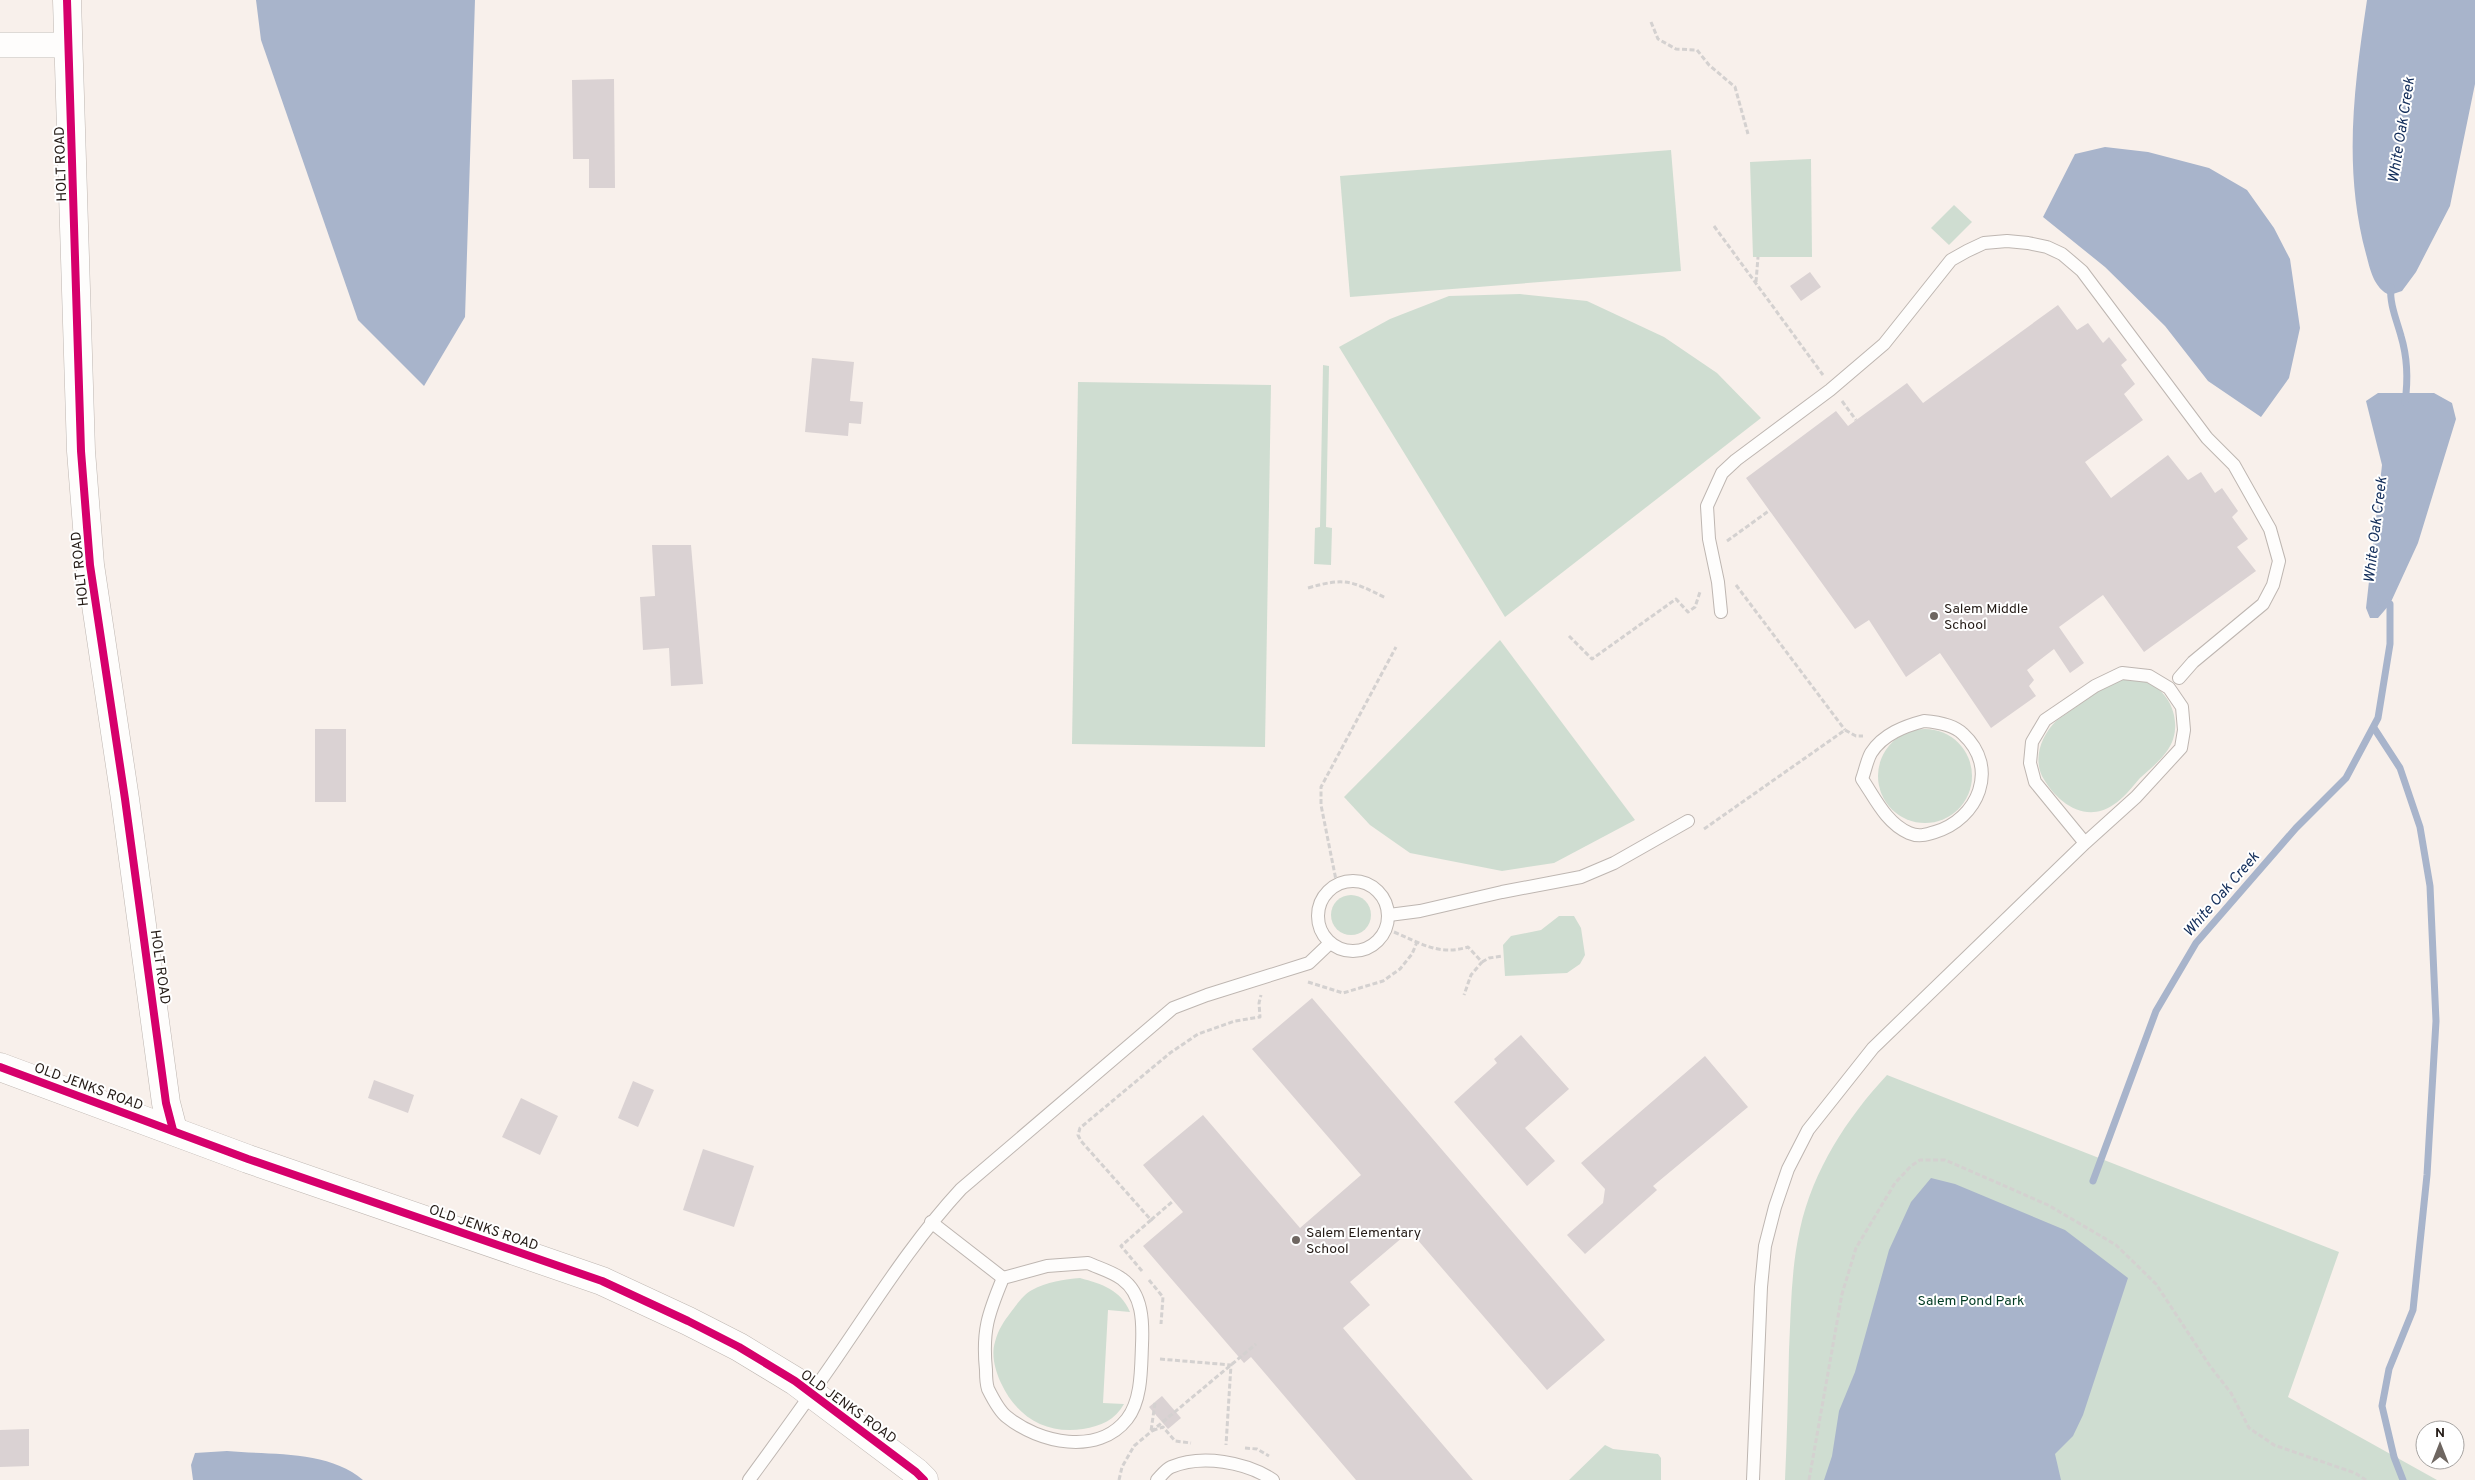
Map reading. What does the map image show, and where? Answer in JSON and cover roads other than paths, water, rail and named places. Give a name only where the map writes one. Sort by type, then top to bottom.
[{"type":"street","name":"HOLT ROAD","points":[[67,0],[81,451],[90,565],[127,808],[166,1103],[173,1130]]},
{"type":"street","points":[[0,45],[68,45]]},
{"type":"street","name":"OLD JENKS ROAD","points":[[0,1067],[248,1159],[602,1281],[728,1341],[811,1393],[924,1480]]},
{"type":"lane","points":[[1721,612],[1718,582],[1706,522],[1707,506],[1722,473],[1736,460],[1832,388],[1884,344],[1951,260],[1984,243],[2028,242],[2047,246],[2062,254],[2082,271],[2208,438],[2234,465],[2270,529],[2280,561],[2273,586],[2263,604],[2193,662],[2179,678]]},
{"type":"lane","points":[[1753,1480],[1761,1288],[1765,1246],[1788,1170],[1808,1130],[1873,1048],[2085,843],[2136,797],[2181,748],[2184,730],[2182,707],[2169,688],[2148,676],[2122,673],[2095,686],[2045,720],[2032,742],[2030,763],[2035,782],[2085,843]]},
{"type":"lane","points":[[1924,721],[1939,723],[1962,733],[1976,749],[1983,771],[1979,790],[1969,812],[1951,827],[1920,836],[1909,834],[1889,820],[1862,779],[1871,753],[1889,735],[1906,726],[1924,721]]},
{"type":"lane","points":[[1389,915],[1420,911],[1502,892],[1581,877],[1614,863],[1688,821]]},
{"type":"lane","points":[[1350,880],[1372,885],[1381,893],[1387,903],[1389,915],[1386,929],[1374,945],[1363,950],[1351,951],[1340,949],[1330,943],[1320,928],[1318,911],[1322,900],[1329,890],[1350,880]]},
{"type":"lane","points":[[749,1480],[931,1222],[961,1189],[1071,1093],[1173,1008],[1207,994],[1309,963],[1330,943]]},
{"type":"lane","points":[[931,1222],[1003,1278]]},
{"type":"lane","points":[[1088,1263],[1123,1279],[1139,1302],[1142,1333],[1141,1374],[1134,1403],[1127,1419],[1109,1435],[1089,1441],[1058,1441],[1032,1433],[1005,1416],[987,1387],[984,1351],[987,1317],[1003,1278],[1047,1266],[1088,1263]]},
{"type":"lane","points":[[1156,1480],[1169,1467],[1198,1461],[1239,1464],[1273,1480]]},
{"type":"water","points":[[256,0],[475,0],[465,317],[424,386],[358,320],[261,40]]},
{"type":"water","points":[[2367,0],[2475,0],[2475,84],[2450,206],[2416,272],[2402,291],[2390,295],[2380,288],[2371,272],[2359,222],[2355,190],[2353,127],[2358,64]]},
{"type":"water","points":[[2105,147],[2148,152],[2209,168],[2247,190],[2274,228],[2290,259],[2300,328],[2289,378],[2261,417],[2208,381],[2165,326],[2105,267],[2043,217],[2075,154]]},
{"type":"water","points":[[2378,393],[2434,393],[2452,403],[2456,419],[2418,543],[2390,604],[2378,618],[2370,618],[2366,608],[2382,465],[2366,401]]},
{"type":"water","points":[[1931,1178],[1955,1184],[2065,1230],[2128,1278],[2083,1415],[2073,1436],[2055,1454],[2061,1480],[1824,1480],[1832,1456],[1839,1411],[1855,1372],[1889,1250],[1911,1202]]},
{"type":"water","points":[[227,1451],[280,1454],[317,1459],[334,1463],[349,1470],[363,1480],[193,1480],[191,1465],[195,1453]]},
{"type":"waterway","name":"White Oak Creek","points":[[2391,287],[2392,306],[2406,360],[2405,402]]},
{"type":"waterway","name":"White Oak Creek","points":[[2093,1181],[2156,1011],[2196,943],[2296,828],[2346,778],[2378,718],[2390,644],[2390,604],[2381,602]]},
{"type":"waterway","points":[[2374,728],[2400,768],[2420,827],[2430,886],[2436,1021],[2427,1175],[2413,1310],[2389,1369],[2382,1406],[2394,1457],[2403,1480]]},
{"type":"place","name":"Salem Middle School","points":[[1934,616]]},
{"type":"place","name":"Salem Elementary School","points":[[1296,1240]]},
{"type":"park label","name":"Salem Pond Park","points":[[1971,1300]]}]
